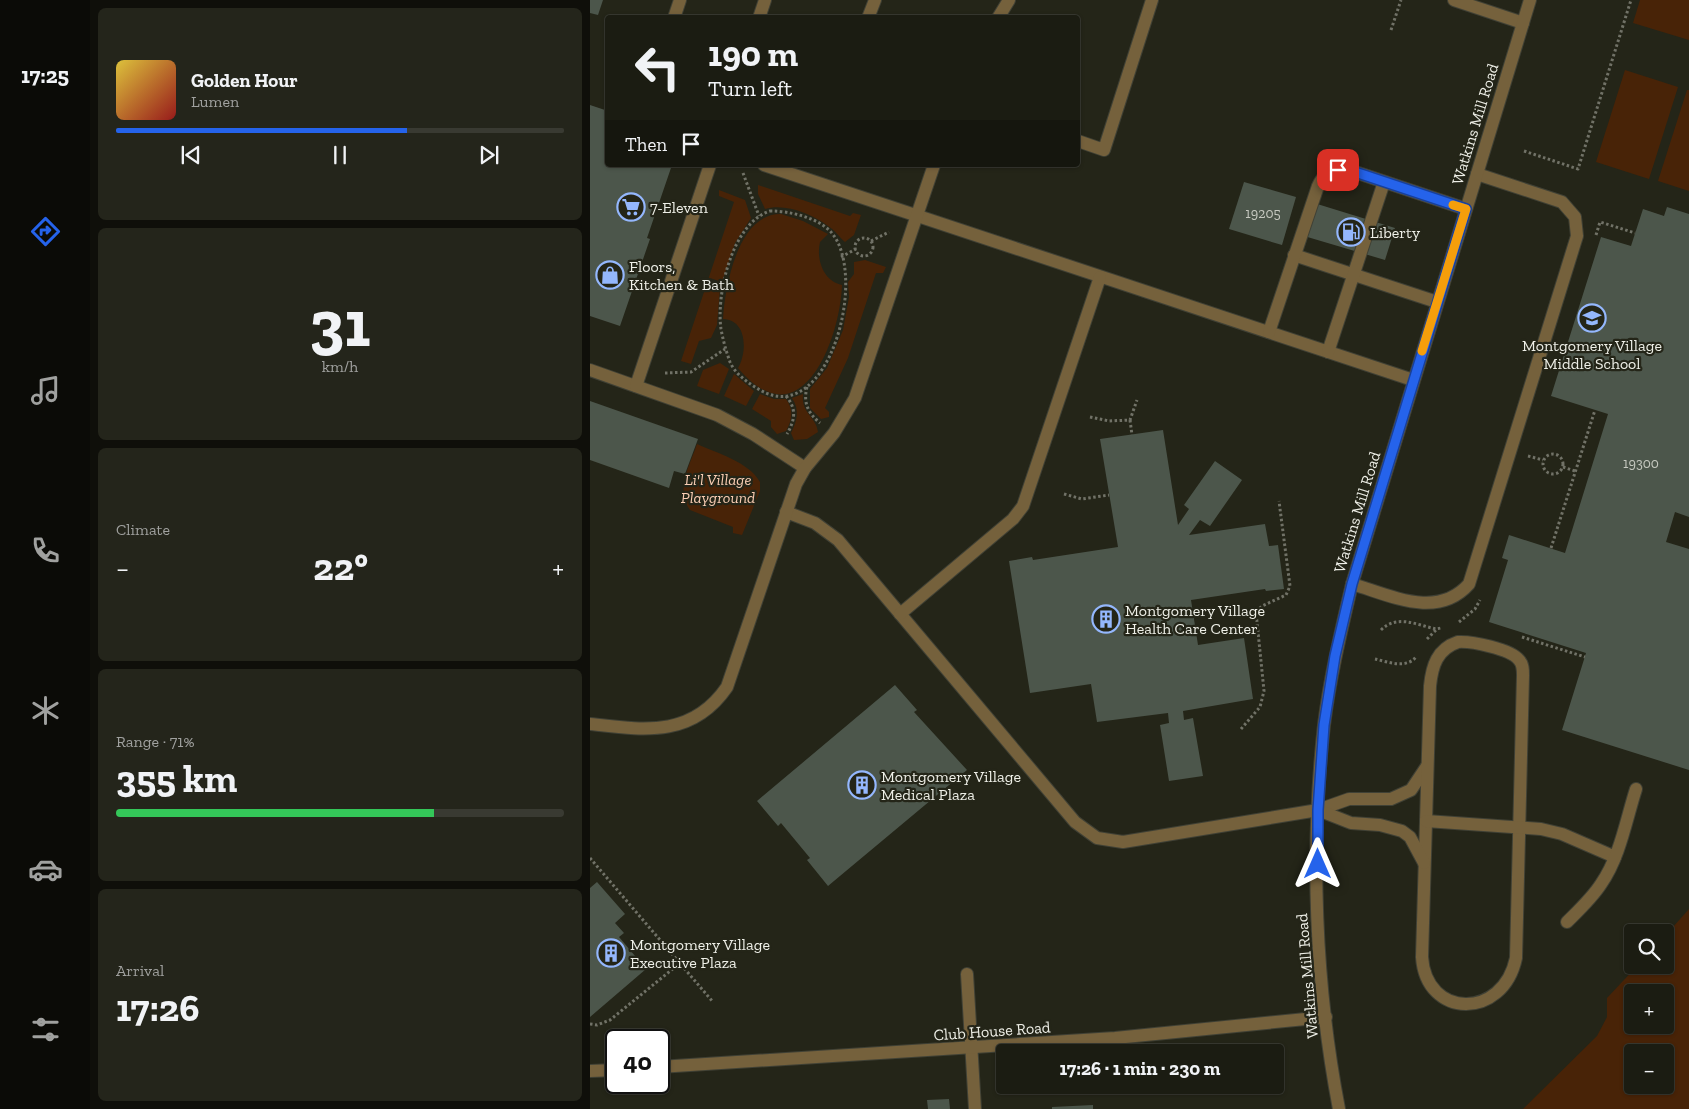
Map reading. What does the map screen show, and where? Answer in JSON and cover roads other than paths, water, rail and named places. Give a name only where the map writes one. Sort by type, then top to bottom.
[{"type":"street","points":[[675,15],[680,0]]},
{"type":"street","points":[[761,15],[765,0]]},
{"type":"street","points":[[869,15],[875,0]]},
{"type":"street","points":[[1000,15],[1009,0]]},
{"type":"street","points":[[1080,142],[1104,150],[1152,0]]},
{"type":"street","points":[[1454,0],[1523,23]]},
{"type":"street","name":"Watkins Mill Road","points":[[1339,1109],[1326,1018],[1318,919],[1318,810],[1327,708],[1335,656],[1352,584],[1530,0]]},
{"type":"street","points":[[636,386],[709,167]]},
{"type":"street","points":[[770,167],[1413,380]]},
{"type":"street","points":[[590,724],[636,730],[664,728],[692,719],[715,702],[732,676],[796,484],[805,468],[834,433],[855,398],[933,167]]},
{"type":"street","points":[[1269,332],[1318,186],[1325,175],[1334,170],[1344,170],[1466,209]]},
{"type":"street","points":[[1352,584],[1415,602],[1432,604],[1450,599],[1469,584],[1577,236],[1575,217],[1562,202],[1477,174]]},
{"type":"street","points":[[1328,352],[1384,182]]},
{"type":"street","points":[[1294,255],[1437,302]]},
{"type":"street","points":[[900,614],[1013,520],[1023,506],[1100,276]]},
{"type":"street","points":[[590,370],[736,424],[805,468]]},
{"type":"street","points":[[786,512],[815,523],[838,540],[1075,822],[1096,838],[1123,842],[1318,810],[1349,799],[1391,799],[1402,796],[1417,783],[1428,764]]},
{"type":"street","points":[[1463,642],[1496,649],[1517,657],[1524,675],[1516,958],[1507,983],[1494,996],[1485,1000],[1462,1003],[1450,1000],[1440,996],[1426,979],[1422,957],[1428,764],[1431,676],[1442,650],[1453,644],[1463,642]]},
{"type":"street","points":[[1567,922],[1601,884],[1615,857],[1636,789]]},
{"type":"street","points":[[1318,810],[1350,823],[1386,826],[1402,831],[1410,837],[1425,864]]},
{"type":"street","points":[[1426,822],[1520,826],[1562,834],[1615,857]]},
{"type":"street","points":[[967,974],[975,1109]]},
{"type":"street","name":"Club House Road","points":[[670,1066],[971,1049],[1115,1038],[1326,1018]]},
{"type":"street","points":[[590,1071],[605,1070]]},
{"type":"place","name":"7-Eleven","points":[[631,207]]},
{"type":"place","name":"Liberty","points":[[1351,232]]},
{"type":"place","name":"Floors, Kitchen & Bath","points":[[610,275]]},
{"type":"place","name":"Montgomery Village Middle School","points":[[1592,318]]},
{"type":"place","name":"Montgomery Village Health Care Center","points":[[1106,619]]},
{"type":"place","name":"Montgomery Village Medical Plaza","points":[[862,785]]},
{"type":"place","name":"Montgomery Village Executive Plaza","points":[[611,953]]},
{"type":"park label","name":"Li'l Village Playground","points":[[718,488]]}]
